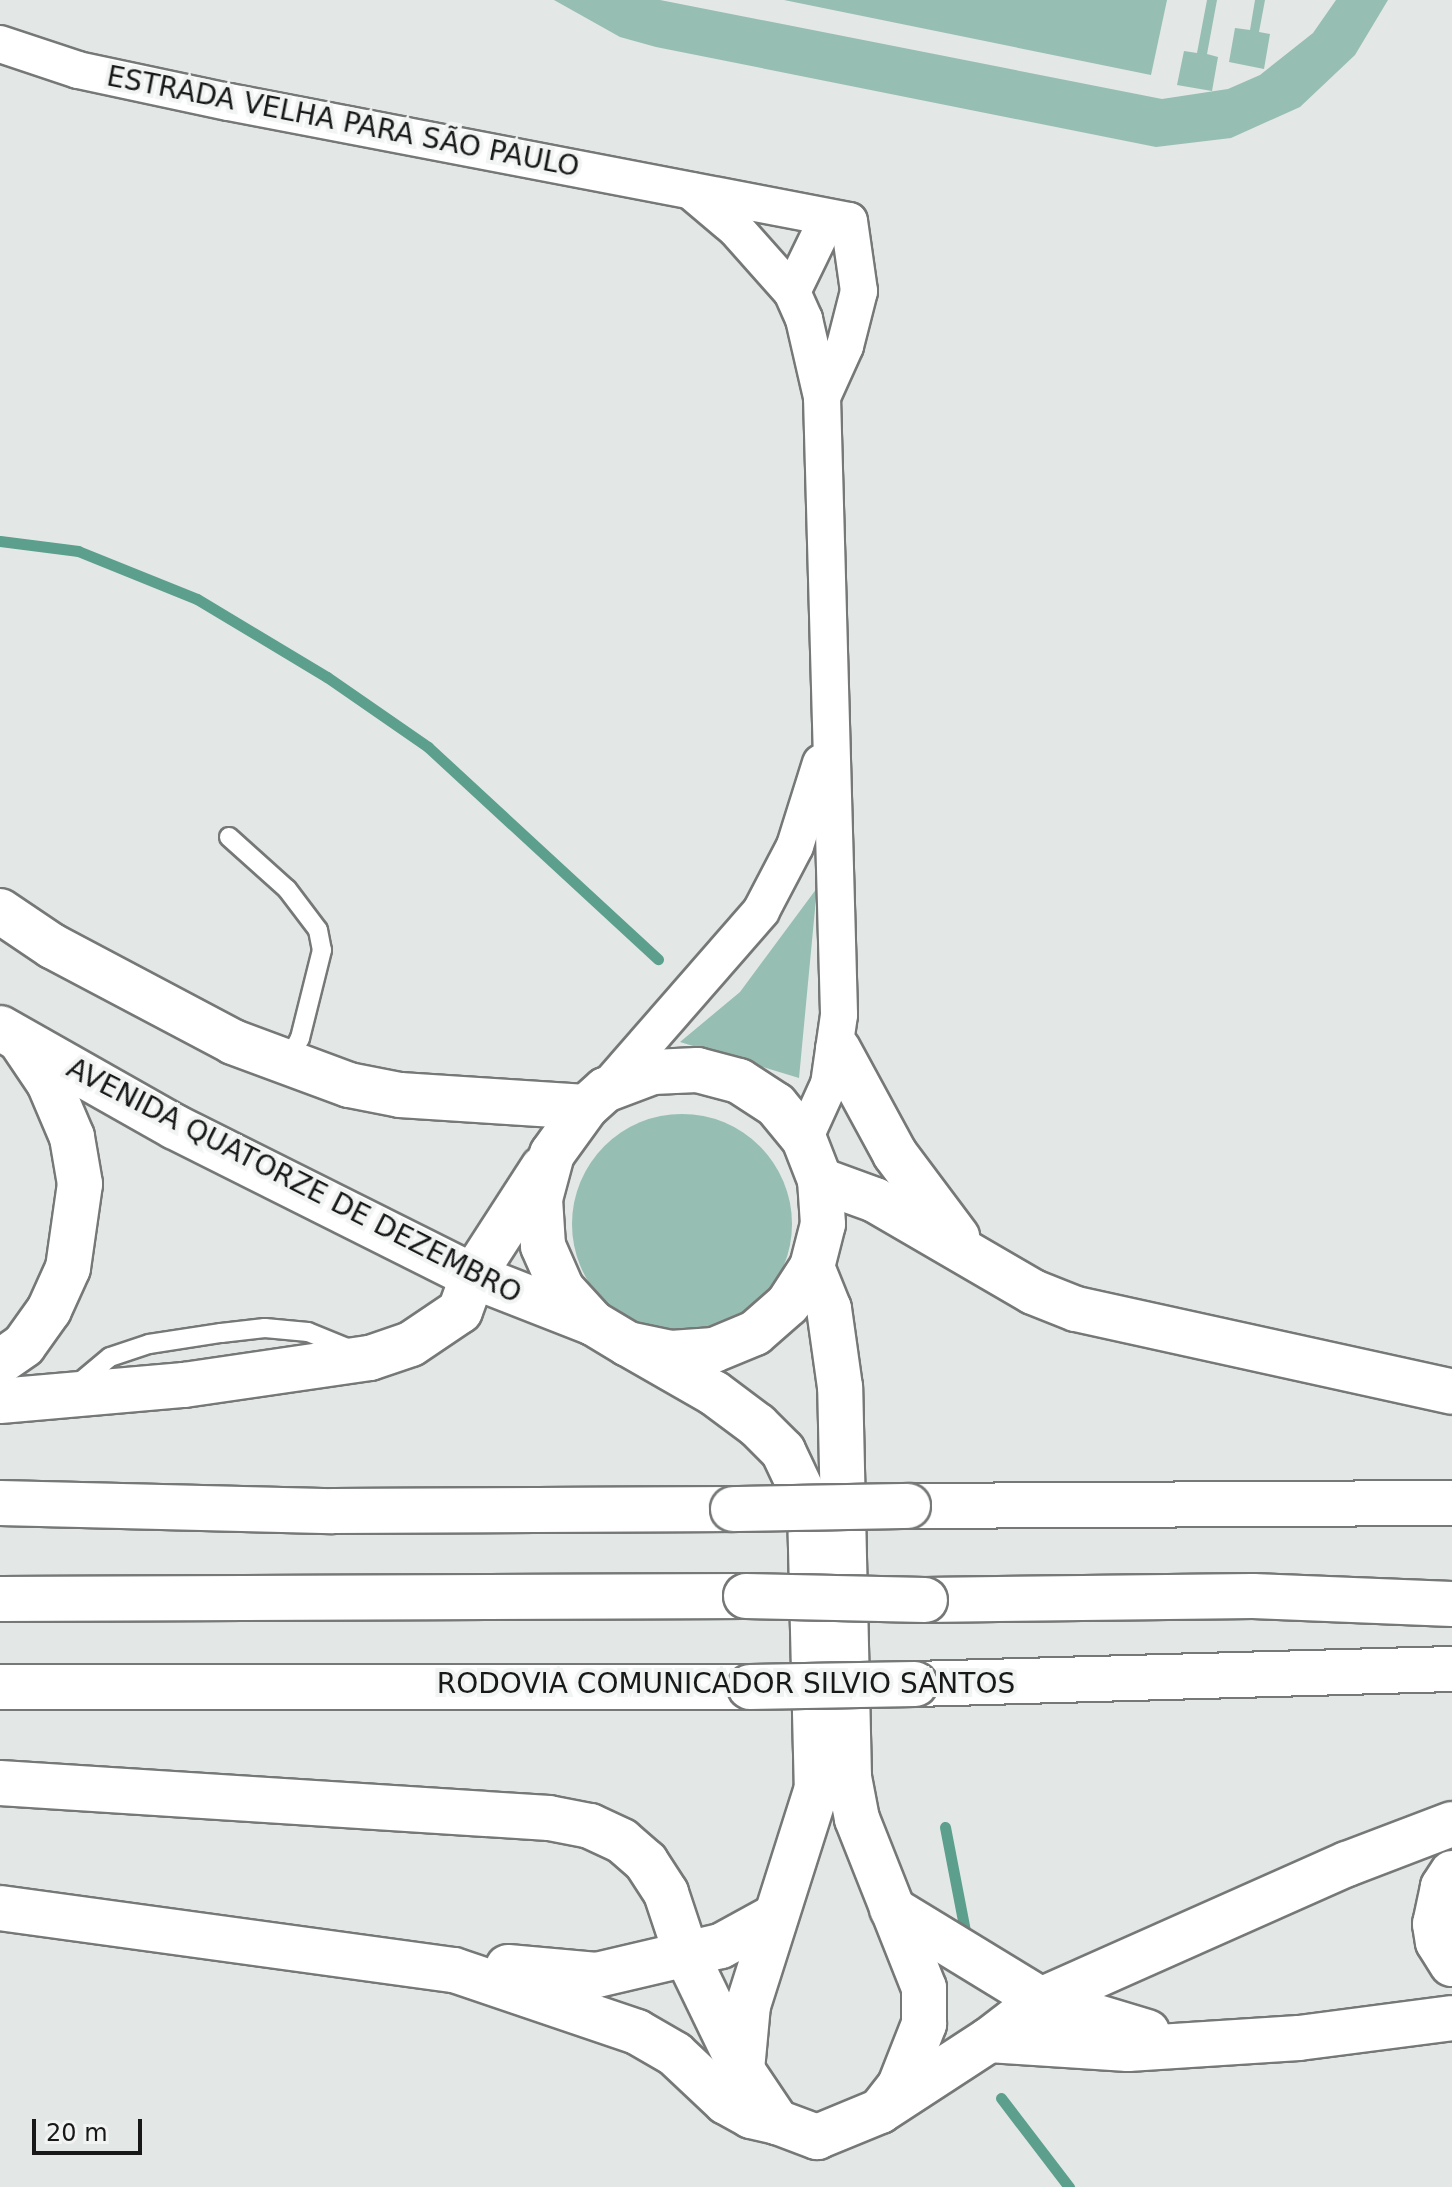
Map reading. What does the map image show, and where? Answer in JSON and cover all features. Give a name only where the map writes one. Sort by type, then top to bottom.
[{"type":"main road","points":[[0,911],[65,953],[233,1042],[349,1085],[400,1095],[596,1098],[653,1072],[697,1070],[739,1081],[776,1105],[804,1139],[820,1180],[823,1224],[812,1267],[788,1304],[755,1333],[714,1350],[671,1353],[611,1333]]},
{"type":"main road","points":[[0,1362],[24,1345],[49,1310],[68,1268],[80,1184],[72,1137],[49,1083],[11,1035]]},
{"type":"main road","name":"AVENIDA QUATORZE DE DEZEMBRO","points":[[11,1035],[175,1127],[473,1276],[611,1333]]},
{"type":"main road","points":[[838,1049],[895,1154],[976,1260]]},
{"type":"main road","points":[[0,1401],[63,1398],[370,1358],[436,1331],[460,1311],[473,1276],[552,1154],[596,1098]]},
{"type":"main road","points":[[552,1154],[540,1199],[543,1246],[562,1289],[611,1333],[714,1393],[757,1425],[783,1451],[810,1508],[817,1788],[748,2005],[742,2070]]},
{"type":"main road","points":[[820,1180],[875,1200],[1033,1292],[1090,1313],[1452,1392]]},
{"type":"main road","points":[[812,1267],[829,1309],[840,1387],[849,1777],[857,1819],[924,1988],[924,2024],[900,2085],[880,2111]]},
{"type":"main road","points":[[0,1503],[317,1511],[1452,1503]]},
{"type":"main road","points":[[0,1599],[746,1596],[925,1600],[1253,1596],[1452,1604]]},
{"type":"main road","name":"RODOVIA COMUNICADOR SILVIO SANTOS","points":[[0,1687],[750,1687],[1452,1669]]},
{"type":"main road","points":[[0,1783],[549,1818],[590,1826],[622,1841],[646,1862],[666,1893],[687,1956],[742,2070],[777,2122]]},
{"type":"main road","points":[[0,1908],[454,1970],[637,2032],[675,2054],[726,2102],[817,2137],[880,2111],[989,2040],[1041,2000],[1347,1864],[1452,1824]]},
{"type":"main road","points":[[1452,1873],[1443,1887],[1435,1924],[1438,1942],[1452,1964]]},
{"type":"main road","points":[[892,1909],[1041,2000],[1190,2044]]},
{"type":"main road","points":[[454,1970],[496,1966],[597,1975],[687,1956],[745,1936],[774,1917]]},
{"type":"main road","points":[[989,2040],[1128,2049],[1299,2038],[1452,2018]]},
{"type":"street","name":"ESTRADA VELHA PARA SÃO PAULO","points":[[0,44],[78,70],[229,102],[828,218]]},
{"type":"street","points":[[688,189],[736,229],[792,292],[804,319],[822,397],[838,1049],[804,1139]]},
{"type":"street","points":[[792,292],[828,218],[849,221],[859,291],[845,346],[822,397]]},
{"type":"street","points":[[596,1098],[761,911],[795,846],[830,731]]},
{"type":"lane","points":[[229,837],[287,889],[318,930],[322,950],[300,1038],[286,1064]]},
{"type":"green space","points":[[554,0],[660,0],[1162,99],[1228,89],[1260,75],[1313,33],[1336,0],[1388,0],[1355,55],[1300,107],[1231,138],[1156,147],[656,47],[620,37]]},
{"type":"green space","points":[[784,0],[1167,0],[1151,75]]},
{"type":"green space","points":[[1207,0],[1217,0],[1207,54],[1218,57],[1212,91],[1177,85],[1184,51],[1197,53]]},
{"type":"green space","points":[[1255,0],[1265,0],[1259,32],[1270,34],[1264,69],[1229,62],[1235,28],[1250,30]]},
{"type":"green space","points":[[817,888],[799,1078],[680,1042],[740,992]]},
{"type":"green space","points":[[682,1114],[703,1116],[724,1123],[760,1146],[783,1182],[790,1203],[790,1245],[783,1266],[760,1302],[724,1325],[703,1332],[682,1334],[661,1332],[640,1325],[604,1302],[581,1266],[574,1245],[572,1224],[574,1203],[581,1182],[604,1146],[640,1123],[661,1116]]},
{"type":"waterway","points":[[0,541],[78,551],[197,599],[327,677],[428,747],[658,959]]},
{"type":"waterway","points":[[945,1827],[967,1941]]},
{"type":"waterway","points":[[1001,2098],[1069,2187]]}]
